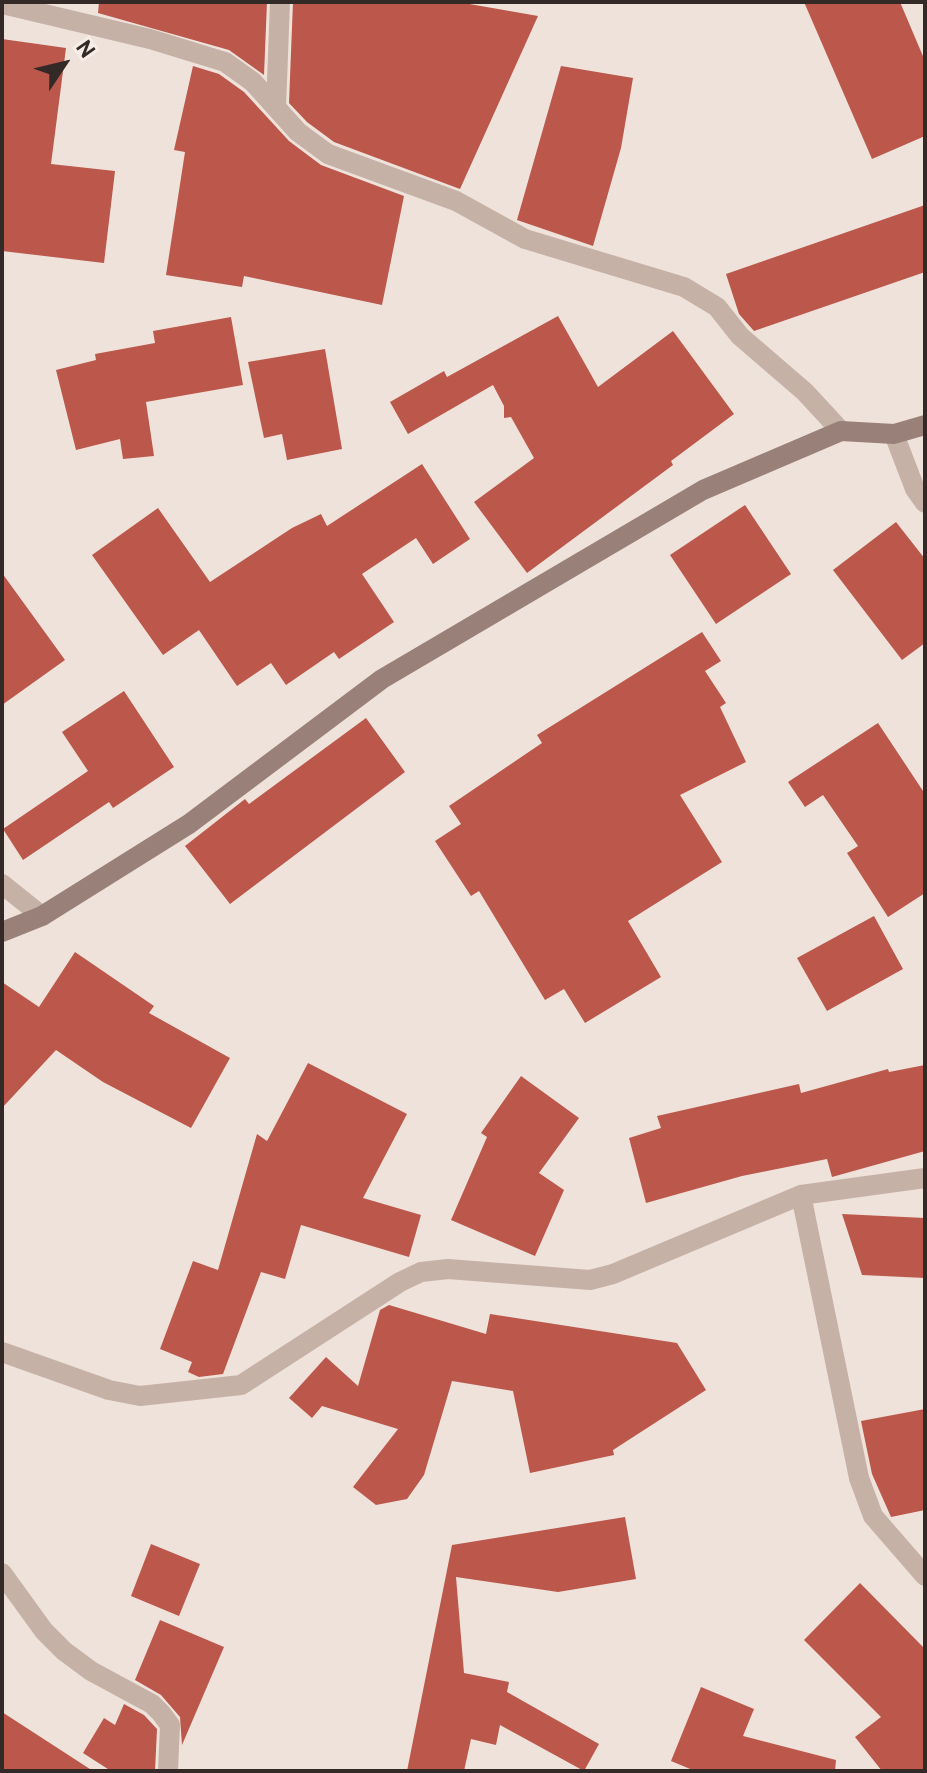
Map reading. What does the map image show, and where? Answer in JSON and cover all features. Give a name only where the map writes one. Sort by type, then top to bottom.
[{"type":"street","points":[[276,108],[280,2]]},
{"type":"street","points":[[2,4],[200,52],[225,62],[253,82],[298,132],[328,154],[456,201],[525,239],[684,287],[717,307],[740,336],[805,392],[841,431]]},
{"type":"street","points":[[2,932],[42,916],[189,824],[382,679],[703,490],[841,431],[894,434],[925,425]]},
{"type":"street","points":[[894,434],[915,489],[925,503]]},
{"type":"street","points":[[2,884],[42,916]]},
{"type":"street","points":[[2,1352],[109,1390],[140,1396],[241,1385],[400,1282],[421,1272],[448,1269],[590,1280],[613,1274],[801,1195],[925,1178]]},
{"type":"street","points":[[801,1195],[859,1478],[873,1516],[925,1576]]},
{"type":"street","points":[[2,1573],[44,1631],[64,1651],[91,1671],[152,1704],[161,1713],[170,1725],[168,1771]]},
{"type":"building","points":[[99,2],[267,2],[264,75],[229,50],[98,13]]},
{"type":"building","points":[[293,2],[458,2],[538,16],[460,189],[334,142],[307,122],[289,103]]},
{"type":"building","points":[[804,2],[900,2],[925,61],[925,136],[872,159]]},
{"type":"building","points":[[2,39],[66,48],[51,164],[115,171],[104,263],[2,251]]},
{"type":"building","points":[[193,66],[219,74],[244,92],[289,141],[321,165],[404,196],[382,305],[244,276],[242,287],[166,275],[185,152],[174,150]]},
{"type":"building","points":[[561,66],[633,78],[621,148],[593,246],[517,220]]},
{"type":"building","points":[[925,205],[925,272],[754,331],[739,314],[726,274]]},
{"type":"building","points":[[558,316],[598,387],[673,331],[734,414],[671,461],[673,465],[527,573],[474,502],[534,458],[511,417],[504,418],[504,406],[493,385],[408,434],[390,402],[444,371],[447,377]]},
{"type":"building","points":[[231,317],[243,385],[146,402],[154,456],[123,459],[120,439],[76,450],[56,370],[96,360],[95,354],[155,343],[153,331]]},
{"type":"building","points":[[325,349],[342,449],[287,460],[282,434],[264,438],[248,362]]},
{"type":"building","points":[[422,464],[470,539],[433,564],[416,538],[362,574],[394,622],[339,659],[334,652],[286,685],[271,663],[237,686],[199,630],[163,655],[92,555],[158,508],[210,582],[292,528],[321,514],[327,526]]},
{"type":"building","points":[[745,505],[791,574],[716,624],[670,555]]},
{"type":"building","points":[[896,522],[925,559],[925,643],[902,660],[833,570]]},
{"type":"building","points":[[2,573],[65,660],[2,705]]},
{"type":"building","points":[[702,632],[721,661],[705,671],[726,703],[720,707],[746,762],[680,795],[722,862],[628,921],[661,977],[585,1023],[564,989],[545,1000],[479,891],[471,896],[435,841],[461,824],[449,806],[542,743],[537,735]]},
{"type":"building","points":[[124,691],[174,767],[113,808],[109,802],[23,860],[3,829],[88,771],[62,732]]},
{"type":"building","points":[[366,718],[405,772],[230,904],[185,846],[245,799],[249,804]]},
{"type":"building","points":[[878,723],[925,794],[925,893],[888,917],[847,853],[858,846],[823,795],[805,807],[788,782]]},
{"type":"building","points":[[874,916],[903,969],[827,1011],[797,958]]},
{"type":"building","points":[[75,952],[154,1006],[149,1013],[230,1058],[191,1128],[103,1082],[56,1050],[2,1108],[2,982],[39,1007]]},
{"type":"building","points":[[308,1063],[407,1114],[363,1198],[421,1215],[409,1257],[301,1225],[285,1279],[261,1272],[223,1374],[199,1377],[188,1372],[192,1362],[160,1349],[193,1261],[218,1270],[257,1134],[267,1141]]},
{"type":"building","points":[[925,1065],[925,1151],[832,1177],[827,1159],[742,1176],[646,1203],[629,1138],[661,1128],[657,1116],[799,1084],[801,1093],[888,1069],[889,1072]]},
{"type":"building","points":[[521,1076],[579,1118],[539,1173],[564,1190],[535,1256],[451,1220],[487,1137],[481,1133]]},
{"type":"building","points":[[842,1214],[925,1218],[925,1278],[862,1275]]},
{"type":"building","points":[[389,1305],[486,1334],[490,1314],[677,1343],[706,1390],[613,1450],[614,1455],[530,1473],[513,1391],[452,1381],[424,1475],[407,1499],[376,1505],[353,1487],[398,1429],[322,1406],[312,1418],[289,1398],[326,1357],[358,1386],[380,1310]]},
{"type":"building","points":[[925,1409],[925,1510],[891,1517],[872,1474],[861,1421]]},
{"type":"building","points":[[625,1517],[636,1579],[558,1592],[456,1577],[464,1673],[509,1682],[507,1692],[599,1744],[584,1771],[500,1725],[496,1745],[471,1739],[464,1771],[407,1771],[452,1545]]},
{"type":"building","points":[[151,1544],[200,1564],[179,1616],[131,1596]]},
{"type":"building","points":[[860,1583],[925,1649],[925,1771],[882,1771],[855,1737],[881,1717],[804,1640]]},
{"type":"building","points":[[160,1620],[224,1647],[182,1745],[180,1717],[161,1695],[135,1680]]},
{"type":"building","points":[[701,1687],[754,1709],[743,1736],[836,1760],[835,1771],[695,1771],[671,1761]]},
{"type":"building","points":[[124,1704],[144,1715],[157,1729],[155,1771],[111,1771],[83,1753],[104,1718],[115,1725]]},
{"type":"building","points":[[2,1712],[93,1771],[2,1771]]}]
